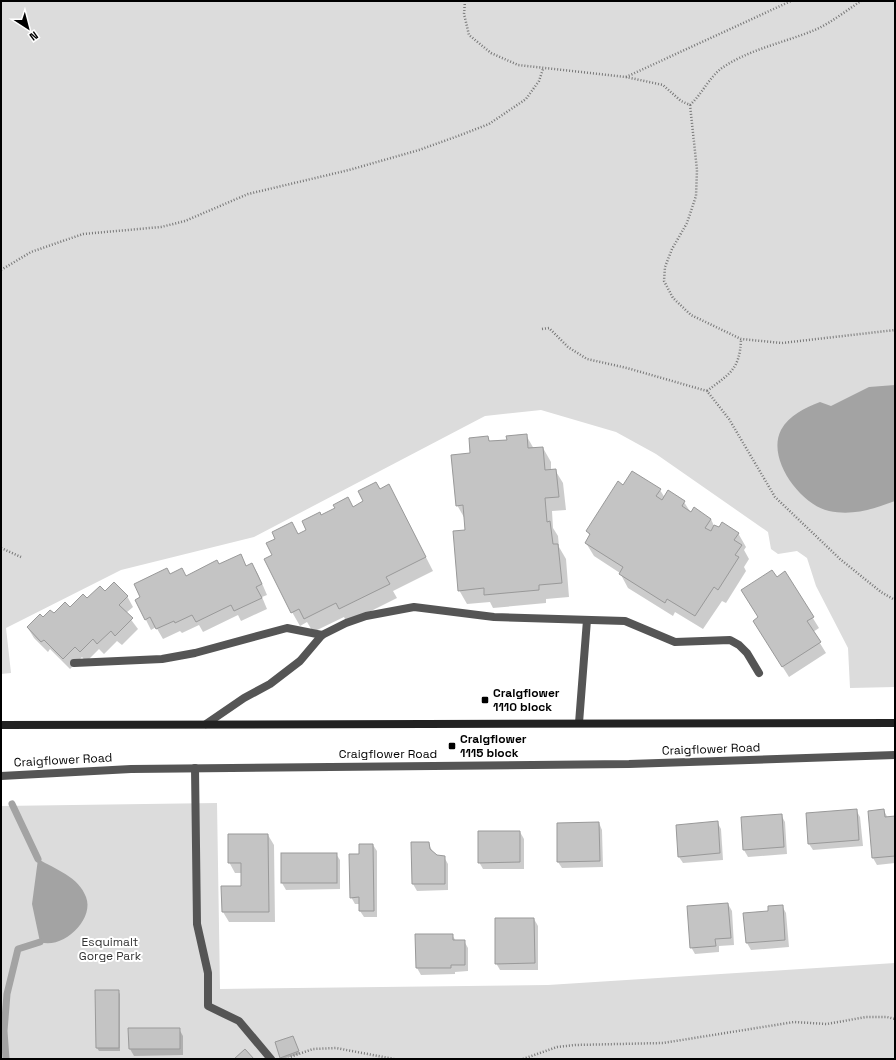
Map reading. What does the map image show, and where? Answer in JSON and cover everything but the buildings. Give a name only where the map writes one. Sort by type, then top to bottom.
[{"type":"main road","name":"Craigflower Road","points":[[1,725],[579,723],[895,724]]},
{"type":"street","points":[[206,724],[244,698],[270,684],[300,661],[322,635],[346,622],[366,616],[414,607],[494,617],[625,622],[675,642],[730,640],[739,645],[747,653],[759,672]]},
{"type":"street","points":[[579,723],[587,620]]},
{"type":"street","points":[[74,663],[162,659],[196,653],[287,628],[322,635]]},
{"type":"street","name":"Craigflower Road","points":[[1,776],[131,768],[629,764],[895,755]]},
{"type":"street","points":[[195,768],[197,924],[208,972],[208,1006],[239,1021],[271,1059]]},
{"type":"path","points":[[465,1],[464,14],[470,35],[491,53],[518,65],[543,69],[626,77],[663,85],[681,101],[690,104]]},
{"type":"path","points":[[626,77],[791,1]]},
{"type":"path","points":[[690,104],[700,95],[710,79],[724,66],[750,54],[818,28],[861,1]]},
{"type":"path","points":[[1,270],[31,252],[82,234],[162,227],[185,221],[248,194],[349,170],[419,150],[458,136],[488,124],[526,99],[539,81],[543,69]]},
{"type":"path","points":[[690,104],[696,170],[696,196],[687,223],[672,249],[665,267],[664,281],[673,298],[691,315],[741,339],[782,343],[895,330]]},
{"type":"path","points":[[542,329],[549,328],[568,348],[587,359],[627,368],[707,391],[729,419],[775,497],[840,559],[881,592],[895,600]]},
{"type":"path","points":[[707,391],[734,370],[741,353],[741,339]]},
{"type":"path","points":[[1,548],[21,557]]},
{"type":"path","points":[[523,1059],[557,1048],[575,1045],[663,1043],[794,1022],[827,1024],[866,1017],[888,1017],[895,1019]]},
{"type":"path","points":[[289,1059],[290,1057],[313,1049],[336,1048],[394,1059]]},
{"type":"green space","points":[[1,1],[895,1],[895,687],[850,688],[848,648],[816,586],[807,558],[797,551],[778,554],[771,549],[768,532],[656,454],[616,432],[541,410],[485,416],[254,537],[121,570],[6,628],[11,673],[1,674]]},
{"type":"green space","name":"Esquimalt Gorge Park","points":[[217,803],[220,989],[548,985],[895,963],[895,1059],[1,1059],[1,806]]},
{"type":"shaded area","points":[[895,385],[895,501],[863,511],[846,513],[829,511],[818,507],[798,490],[782,467],[778,454],[778,442],[784,425],[793,416],[820,402],[831,406],[869,387]]},
{"type":"shaded area","points":[[38,859],[66,874],[78,884],[86,897],[88,906],[86,915],[75,931],[58,942],[40,942],[32,904]]},
{"type":"waterway","points":[[12,804],[38,859]]},
{"type":"waterway","points":[[6,1059],[4,1031],[7,994],[18,949],[40,942]]},
{"type":"place","name":"Craigflower 1110 block","points":[[485,700]]},
{"type":"place","name":"Craigflower 1115 block","points":[[452,746]]}]
